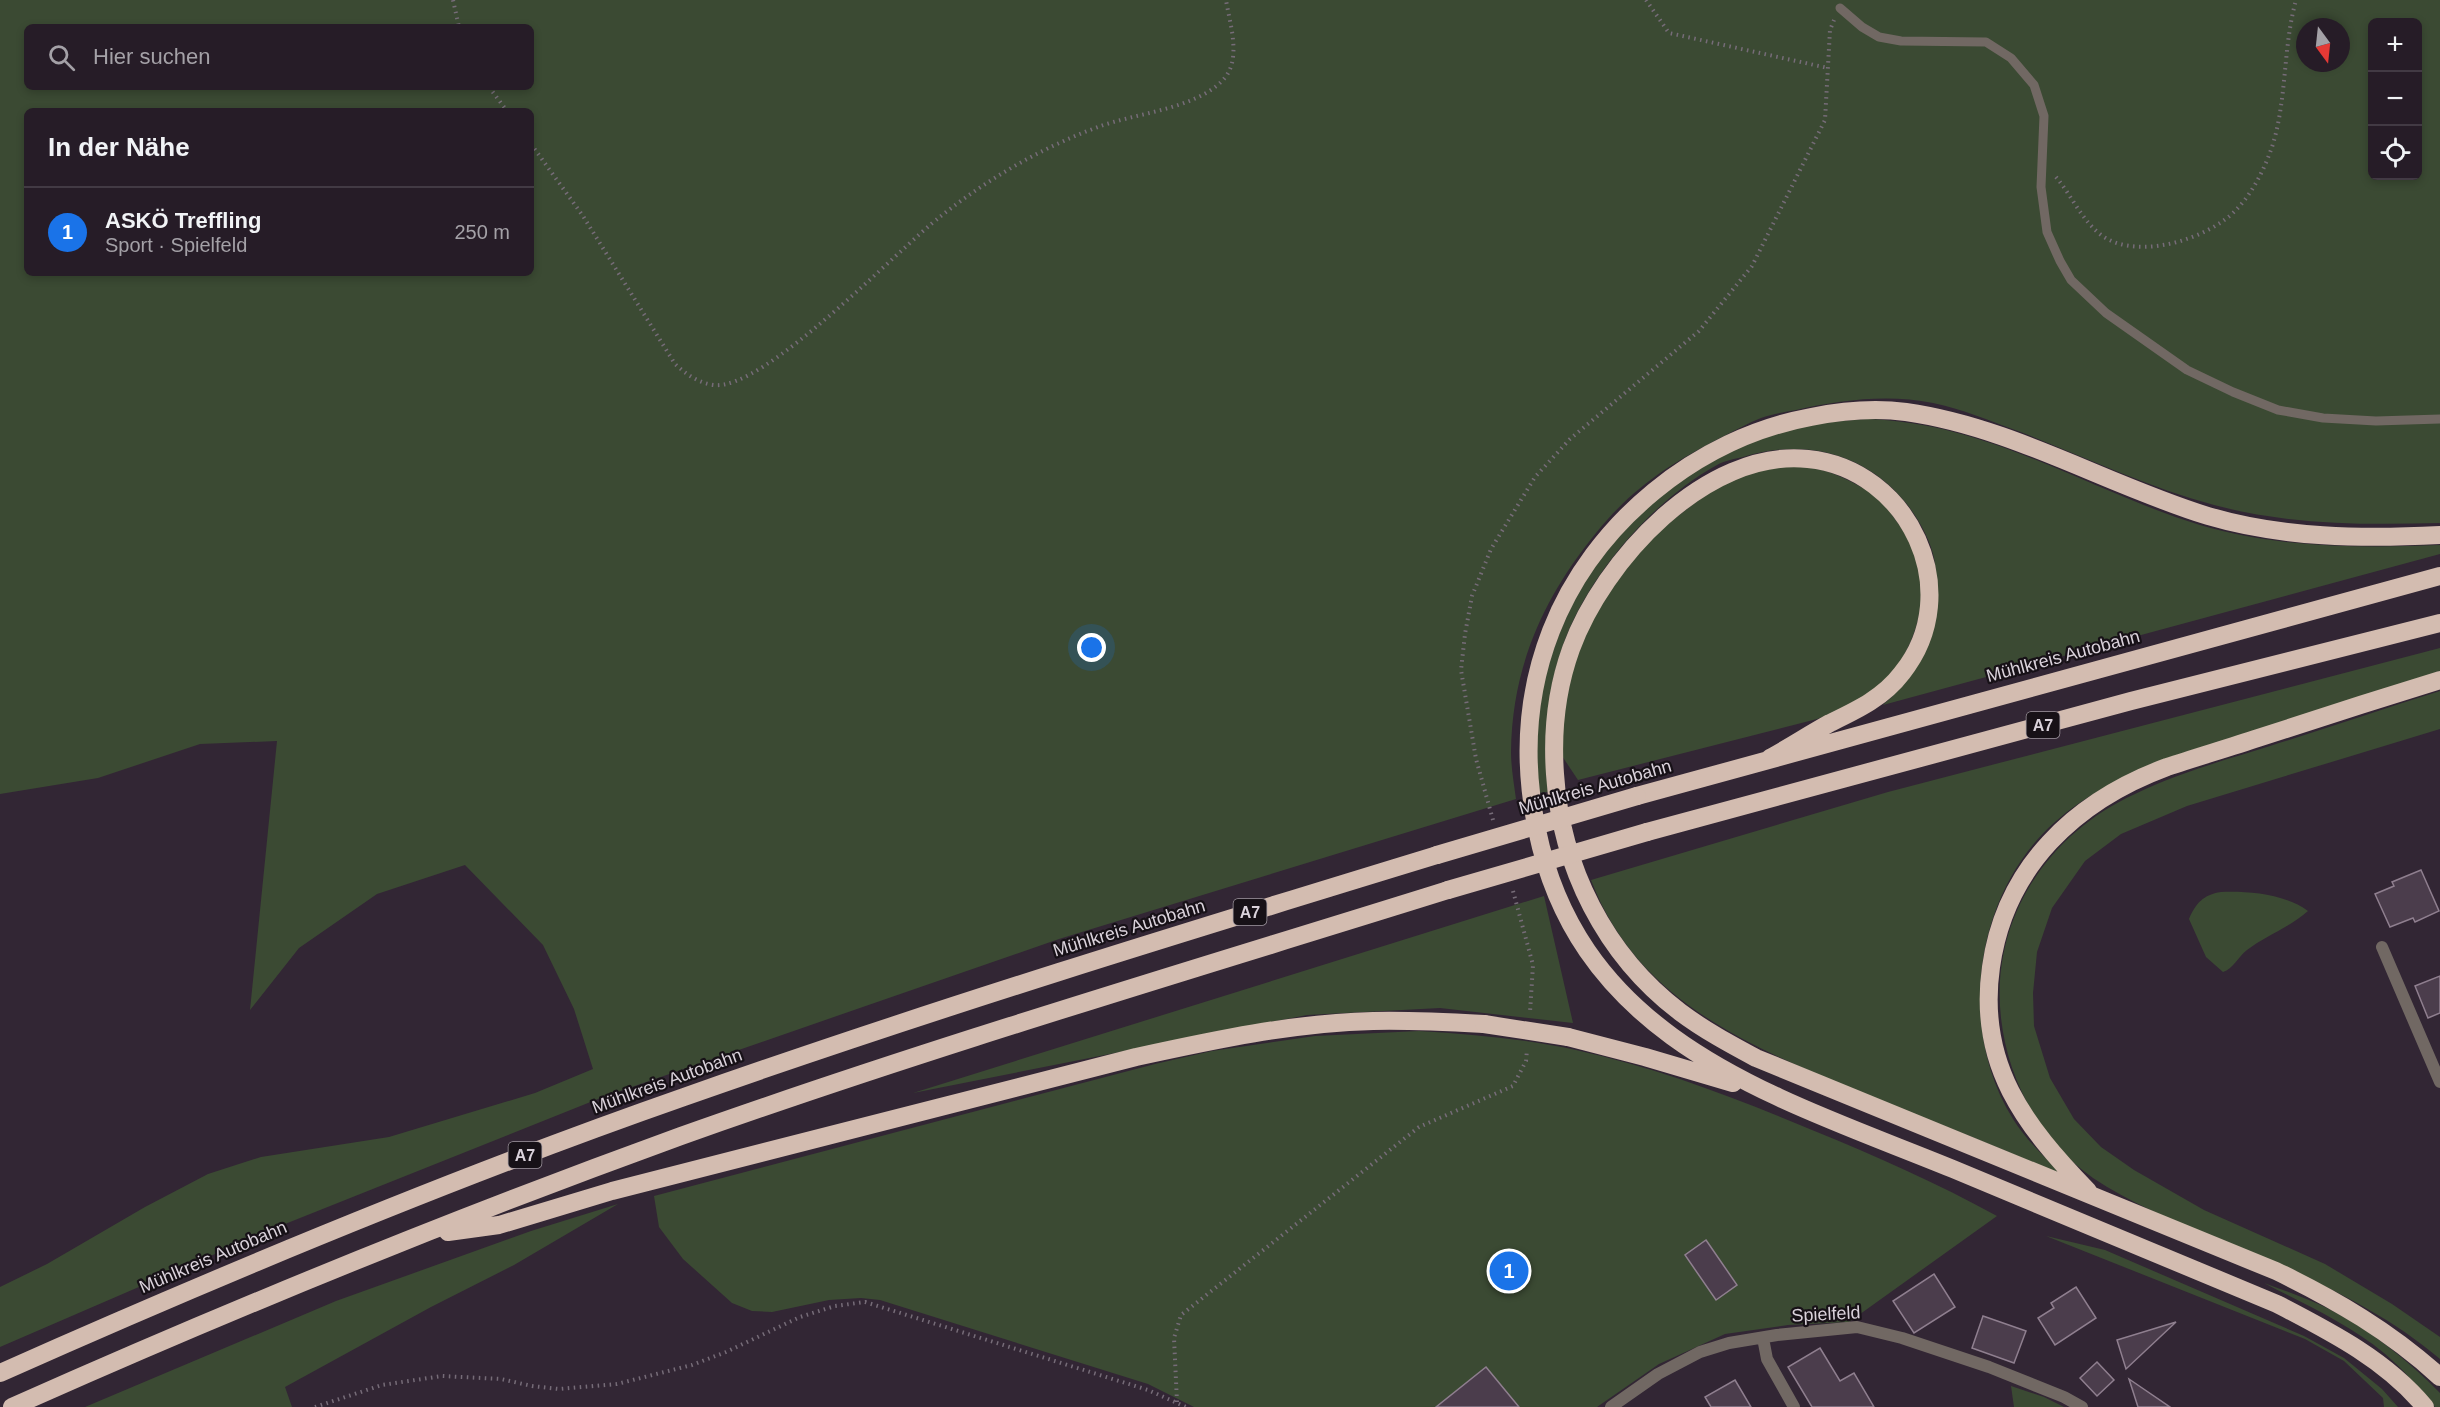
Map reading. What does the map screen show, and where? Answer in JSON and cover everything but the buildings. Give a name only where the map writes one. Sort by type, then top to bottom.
[{"type":"highway","points":[[1761,1090],[1676,1041],[1635,1006],[1597,964],[1566,913],[1552,882],[1540,849],[1532,807],[1528,762],[1528,722],[1540,663],[1557,615],[1577,578],[1603,541],[1661,485],[1732,441],[1772,425],[1813,416],[1860,411],[1902,411],[1951,421],[2020,443],[2154,498],[2214,518],[2290,532],[2382,538],[2440,535]]},
{"type":"highway","points":[[1770,758],[1830,723],[1861,709],[1883,693],[1902,674],[1915,654],[1929,609],[1929,582],[1924,557],[1917,537],[1904,514],[1884,492],[1863,477],[1840,466],[1808,459],[1774,459],[1742,466],[1710,483],[1674,508],[1642,538],[1613,572],[1594,601],[1571,648],[1560,686],[1555,721],[1554,765],[1557,808],[1566,847],[1583,888],[1614,945],[1656,992],[1711,1033],[1767,1062],[2276,1271],[2324,1294],[2412,1351],[2440,1377]]},
{"type":"highway","name":"Mühlkreis Autobahn","points":[[0,1373],[119,1320],[397,1204],[670,1102],[859,1036],[1063,970],[1637,796],[2440,576]]},
{"type":"highway","name":"A7","points":[[12,1407],[252,1302],[410,1238],[673,1139],[1041,1016],[1448,890],[1647,832],[2131,701],[2440,623]]},
{"type":"highway","points":[[2093,1195],[2046,1146],[2023,1115],[2007,1085],[1996,1053],[1989,1017],[1989,981],[1994,946],[2005,912],[2022,876],[2050,839],[2080,813],[2114,792],[2165,768],[2440,680]]},
{"type":"highway","points":[[410,1238],[499,1224],[612,1191],[1137,1057],[1209,1041],[1269,1031],[1372,1021],[1484,1024],[1568,1037],[1761,1090],[2277,1304],[2340,1337],[2408,1386],[2425,1407]]},
{"type":"highway","points":[[2383,1368],[2410,1407]]},
{"type":"street","points":[[2382,947],[2440,1082]]},
{"type":"street","name":"Spielfeld","points":[[1611,1407],[1666,1369],[1700,1352],[1729,1343],[1835,1328],[1876,1331],[1989,1367],[2064,1397],[2082,1407]]},
{"type":"street","points":[[1763,1338],[1767,1359],[1794,1407]]},
{"type":"lane","points":[[1840,8],[1862,27],[1879,37],[1901,40],[1986,42],[2011,58],[2034,85],[2044,116],[2041,187],[2047,232],[2060,261],[2071,280],[2106,313],[2187,370],[2278,410],[2323,418],[2376,421],[2440,418]]},
{"type":"path","points":[[453,0],[458,24]]},
{"type":"path","points":[[534,148],[584,216],[675,363],[690,377],[715,385],[736,381],[768,364],[804,336],[839,308],[940,217],[1008,169],[1054,143],[1102,125],[1188,101],[1221,82],[1230,71],[1234,55],[1226,0]]},
{"type":"path","points":[[1646,0],[1669,33],[1827,68]]},
{"type":"path","points":[[2042,164],[2057,178],[2089,223],[2103,237],[2117,244],[2151,247],[2181,241],[2212,227],[2234,212],[2251,191],[2263,170],[2273,143],[2279,115],[2285,56],[2296,0]]},
{"type":"path","points":[[1494,824],[1476,759],[1461,670],[1472,596],[1491,549],[1535,477],[1570,439],[1699,331],[1752,266],[1825,120],[1830,30],[1840,8]]},
{"type":"path","points":[[491,90],[505,108]]},
{"type":"path","points":[[1513,889],[1533,965],[1530,1014]]},
{"type":"path","points":[[1177,1402],[1174,1338],[1181,1315],[1419,1127],[1513,1086],[1527,1061],[1527,1049]]},
{"type":"path","points":[[315,1407],[382,1385],[442,1376],[501,1379],[559,1389],[617,1384],[692,1365],[726,1352],[800,1317],[834,1306],[865,1302],[1148,1390],[1186,1407]]},
{"type":"green space","points":[[0,0],[2440,0],[2440,523],[2326,522],[2242,512],[2164,489],[1965,412],[1916,400],[1847,401],[1761,418],[1687,456],[1639,489],[1596,533],[1560,583],[1534,635],[1517,691],[1511,752],[1516,799],[1059,939],[603,1097],[280,1226],[0,1347],[0,1287],[47,1264],[145,1207],[208,1174],[261,1157],[389,1137],[535,1093],[593,1069],[574,1009],[543,945],[465,865],[377,894],[299,948],[250,1010],[277,741],[200,744],[98,778],[0,794]]},
{"type":"green space","points":[[1868,419],[1913,423],[1955,432],[1997,445],[2158,511],[2229,533],[2319,545],[2440,545],[2440,554],[1883,705],[1895,693],[1902,680],[1934,581],[1934,558],[1917,518],[1890,486],[1872,472],[1852,461],[1832,454],[1788,449],[1766,451],[1729,460],[1693,480],[1646,519],[1625,542],[1588,592],[1574,619],[1557,663],[1547,718],[1548,792],[1538,793],[1537,720],[1554,648],[1586,578],[1623,532],[1643,512],[1686,477],[1735,449],[1760,438],[1800,427]]},
{"type":"green space","points":[[1771,466],[1807,467],[1826,471],[1872,492],[1885,504],[1908,537],[1921,575],[1922,595],[1919,616],[1905,654],[1894,671],[1874,691],[1825,716],[1578,780],[1562,756],[1564,706],[1582,640],[1603,601],[1627,565],[1656,533],[1718,485]]},
{"type":"green space","points":[[2440,648],[2440,671],[2157,763],[2117,781],[2091,795],[2067,812],[2028,851],[2007,885],[1992,923],[1983,963],[1980,1003],[1984,1044],[1995,1083],[2013,1119],[2044,1157],[2065,1177],[1814,1073],[1735,1035],[1665,987],[1636,957],[1611,921],[1591,880],[1888,792]]},
{"type":"green space","points":[[2440,691],[2440,729],[2187,806],[2121,834],[2085,861],[2052,908],[2037,952],[2033,993],[2034,1026],[2050,1078],[2074,1119],[2101,1147],[2134,1170],[2204,1210],[2325,1264],[2392,1304],[2440,1337],[2440,1359],[2414,1339],[2359,1304],[2300,1275],[2135,1202],[2107,1187],[2074,1163],[2042,1127],[2019,1086],[2005,1041],[2001,1018],[2000,982],[2005,947],[2015,915],[2031,884],[2051,857],[2075,832],[2104,811],[2151,786],[2185,773]]},
{"type":"green space","points":[[2221,892],[2243,892],[2278,897],[2308,911],[2247,950],[2223,972],[2206,957],[2189,919],[2194,908],[2201,901],[2209,895]]},
{"type":"green space","points":[[1544,896],[1573,1023],[1440,1008],[1307,1015],[913,1093]]},
{"type":"green space","points":[[1419,1031],[1557,1046],[1607,1057],[1667,1075],[1755,1107],[1859,1150],[1929,1181],[1997,1216],[1849,1322],[1788,1325],[1725,1334],[1659,1364],[1597,1407],[1194,1407],[1148,1384],[880,1300],[861,1298],[829,1300],[772,1312],[752,1311],[732,1303],[683,1259],[659,1227],[654,1196],[1155,1064],[1212,1051],[1315,1036]]},
{"type":"green space","points":[[618,1204],[514,1265],[431,1307],[285,1387],[292,1407],[85,1407],[336,1301],[531,1231]]},
{"type":"green space","points":[[2046,1236],[2105,1250],[2304,1336],[2344,1358],[2382,1389],[2398,1407],[2384,1407],[2383,1398],[2344,1361],[2305,1339]]},
{"type":"green space","points":[[2264,1283],[2329,1309],[2374,1336],[2402,1357],[2440,1393],[2440,1407],[2435,1407],[2384,1353],[2356,1333]]},
{"type":"green space","points":[[2011,1386],[2044,1397],[2064,1407],[2014,1407]]},
{"type":"place","name":"ASKÖ Treffling","points":[[1509,1271]]}]
